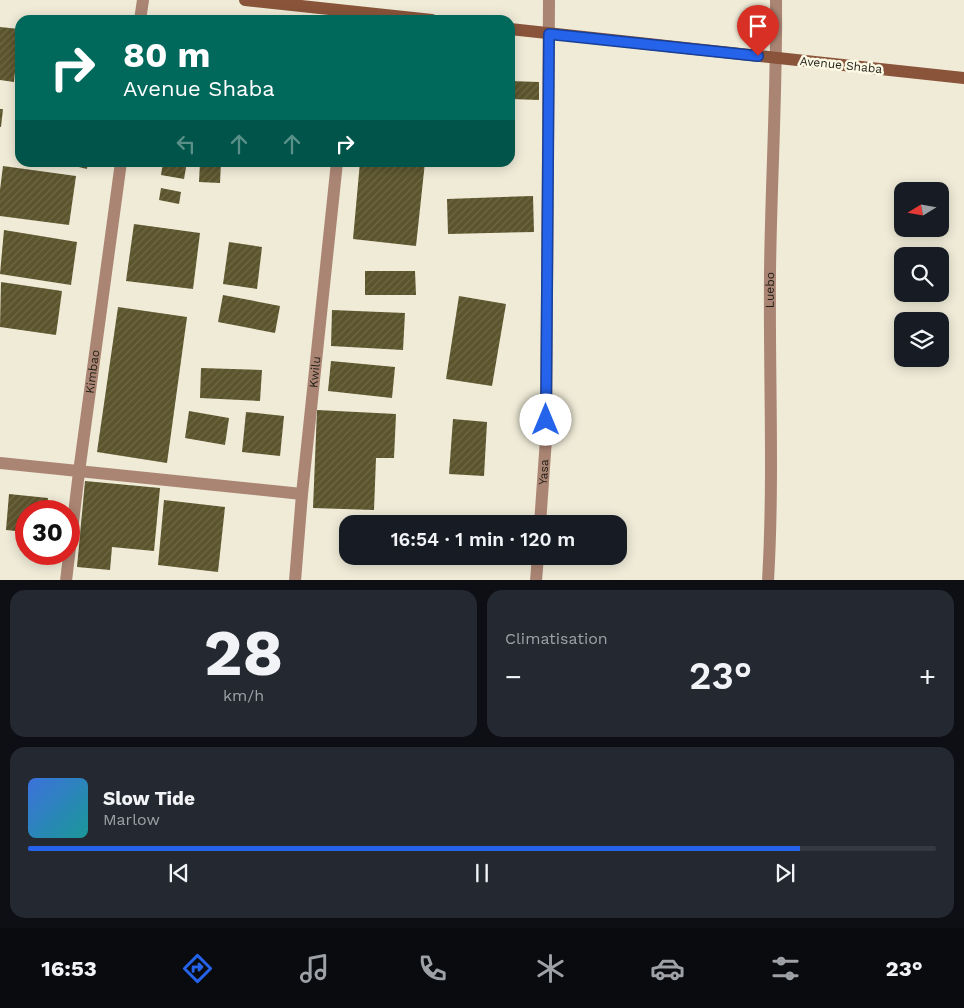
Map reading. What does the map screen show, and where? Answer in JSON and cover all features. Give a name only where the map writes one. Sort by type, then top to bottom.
[{"type":"street","points":[[141,15],[143,0]]},
{"type":"street","points":[[245,0],[302,3],[350,15]]},
{"type":"street","name":"Yasa","points":[[541,515],[546,439],[550,0]]},
{"type":"street","name":"Luebo","points":[[768,580],[772,520],[770,273],[776,0]]},
{"type":"street","name":"Avenue Shaba","points":[[515,30],[964,78]]},
{"type":"street","name":"Kimbao","points":[[66,580],[120,167]]},
{"type":"street","name":"Kwilu","points":[[296,580],[302,494],[336,167]]},
{"type":"street","points":[[0,463],[302,494]]},
{"type":"street","points":[[536,580],[537,565]]},
{"type":"building","points":[[0,27],[15,29],[14,82],[0,80]]},
{"type":"building","points":[[515,81],[539,82],[539,100],[515,99]]},
{"type":"building","points":[[0,109],[3,109],[1,127],[0,127]]},
{"type":"building","points":[[3,166],[76,176],[69,225],[0,216],[0,190]]},
{"type":"building","points":[[162,167],[186,167],[184,179],[161,175]]},
{"type":"building","points":[[200,167],[221,167],[220,183],[199,182]]},
{"type":"building","points":[[360,167],[424,167],[416,246],[353,239]]},
{"type":"building","points":[[161,188],[181,192],[179,204],[159,200]]},
{"type":"building","points":[[533,196],[534,232],[448,234],[447,199]]},
{"type":"building","points":[[134,224],[200,233],[193,289],[126,281]]},
{"type":"building","points":[[4,230],[77,242],[71,285],[0,274]]},
{"type":"building","points":[[229,242],[262,247],[257,289],[223,284]]},
{"type":"building","points":[[365,271],[415,271],[416,295],[365,295]]},
{"type":"building","points":[[1,282],[62,291],[56,335],[0,327]]},
{"type":"building","points":[[223,295],[280,306],[275,333],[218,322]]},
{"type":"building","points":[[459,296],[506,304],[492,386],[446,379]]},
{"type":"building","points":[[118,307],[187,317],[167,463],[97,452]]},
{"type":"building","points":[[332,310],[405,313],[403,350],[331,346]]},
{"type":"building","points":[[331,361],[395,367],[392,398],[328,391]]},
{"type":"building","points":[[201,368],[262,370],[260,401],[200,398]]},
{"type":"building","points":[[317,410],[396,414],[394,458],[376,458],[374,510],[313,508]]},
{"type":"building","points":[[189,411],[229,418],[225,445],[185,438]]},
{"type":"building","points":[[246,412],[284,416],[280,456],[242,452]]},
{"type":"building","points":[[453,419],[487,422],[484,476],[449,474]]},
{"type":"building","points":[[85,481],[160,488],[154,551],[112,547],[110,570],[77,567],[77,565],[80,565],[80,535]]},
{"type":"building","points":[[9,494],[48,498],[48,500],[15,500],[15,531],[6,530]]},
{"type":"building","points":[[164,500],[225,507],[218,572],[158,565]]},
{"type":"route","points":[[546,420],[549,34],[758,56]]}]
